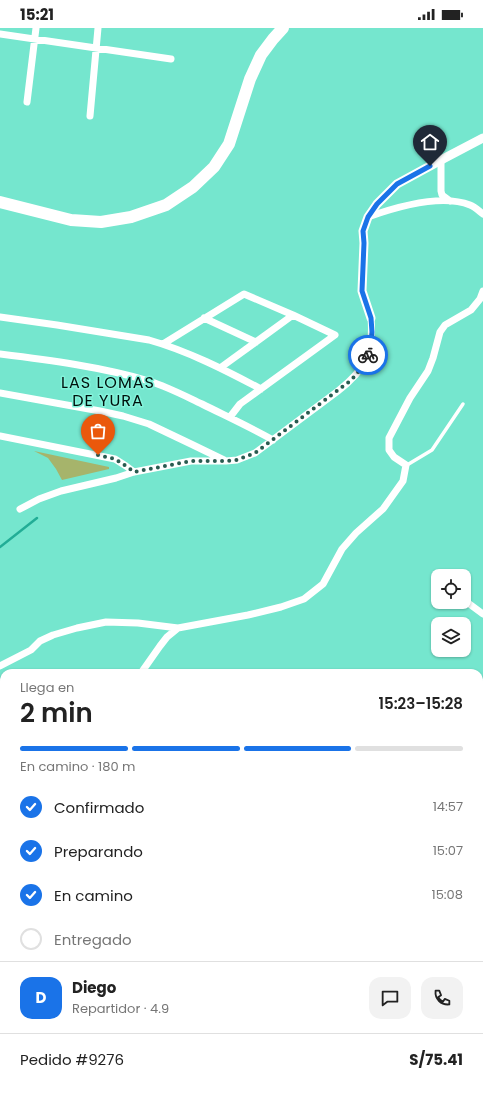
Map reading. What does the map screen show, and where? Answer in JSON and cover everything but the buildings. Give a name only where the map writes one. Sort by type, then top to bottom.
[{"type":"highway","points":[[0,202],[71,220],[101,222],[131,217],[166,205],[193,187],[214,167],[229,144],[250,79],[261,55],[283,28]]},
{"type":"street","points":[[26,102],[36,28]]},
{"type":"street","points":[[90,116],[98,28]]},
{"type":"street","points":[[0,34],[171,59]]},
{"type":"street","points":[[20,509],[39,499],[61,491],[116,478],[134,472],[191,461],[237,460],[255,453],[350,381],[357,374],[367,357],[371,344],[371,318],[362,291],[363,231],[368,217],[377,204],[397,184],[483,138]]},
{"type":"street","points":[[441,160],[442,196],[450,202]]},
{"type":"street","points":[[368,217],[420,203],[444,201],[468,204],[475,207],[483,214]]},
{"type":"street","points":[[0,666],[31,650],[40,641],[53,635],[77,628],[106,622],[138,623],[178,628],[268,610],[304,599],[323,584],[342,549],[356,533],[383,509],[403,481],[406,465],[394,457],[389,450],[389,438],[410,398],[428,371],[440,332],[445,325],[471,310],[480,299],[483,291]]},
{"type":"street","points":[[163,344],[244,294],[335,335],[240,404],[230,417]]},
{"type":"street","points":[[220,368],[293,315]]},
{"type":"street","points":[[0,317],[149,340],[163,344],[220,368],[261,389]]},
{"type":"street","points":[[204,318],[256,342]]},
{"type":"street","points":[[0,354],[53,361],[131,376],[169,388],[230,417],[273,440]]},
{"type":"street","points":[[0,393],[123,416],[149,424],[226,461]]},
{"type":"street","points":[[0,436],[115,459],[134,472]]},
{"type":"street","points":[[471,605],[483,614]]},
{"type":"street","points":[[144,669],[160,646],[178,628]]},
{"type":"lane","points":[[406,465],[432,450],[463,404]]},
{"type":"green space","points":[[34,451],[109,467],[109,469],[62,480],[48,458]]},
{"type":"waterway","points":[[0,547],[37,518]]},
{"type":"way so far","points":[[98,455],[115,459],[134,472],[191,461],[237,460],[255,453],[350,381],[357,374],[368,355]]},
{"type":"district","name":"LAS LOMAS DE YURA","points":[[108,391]]},
{"type":"route","points":[[368,355],[372,332],[371,318],[362,291],[363,231],[368,217],[377,204],[397,184],[430,166]]}]
